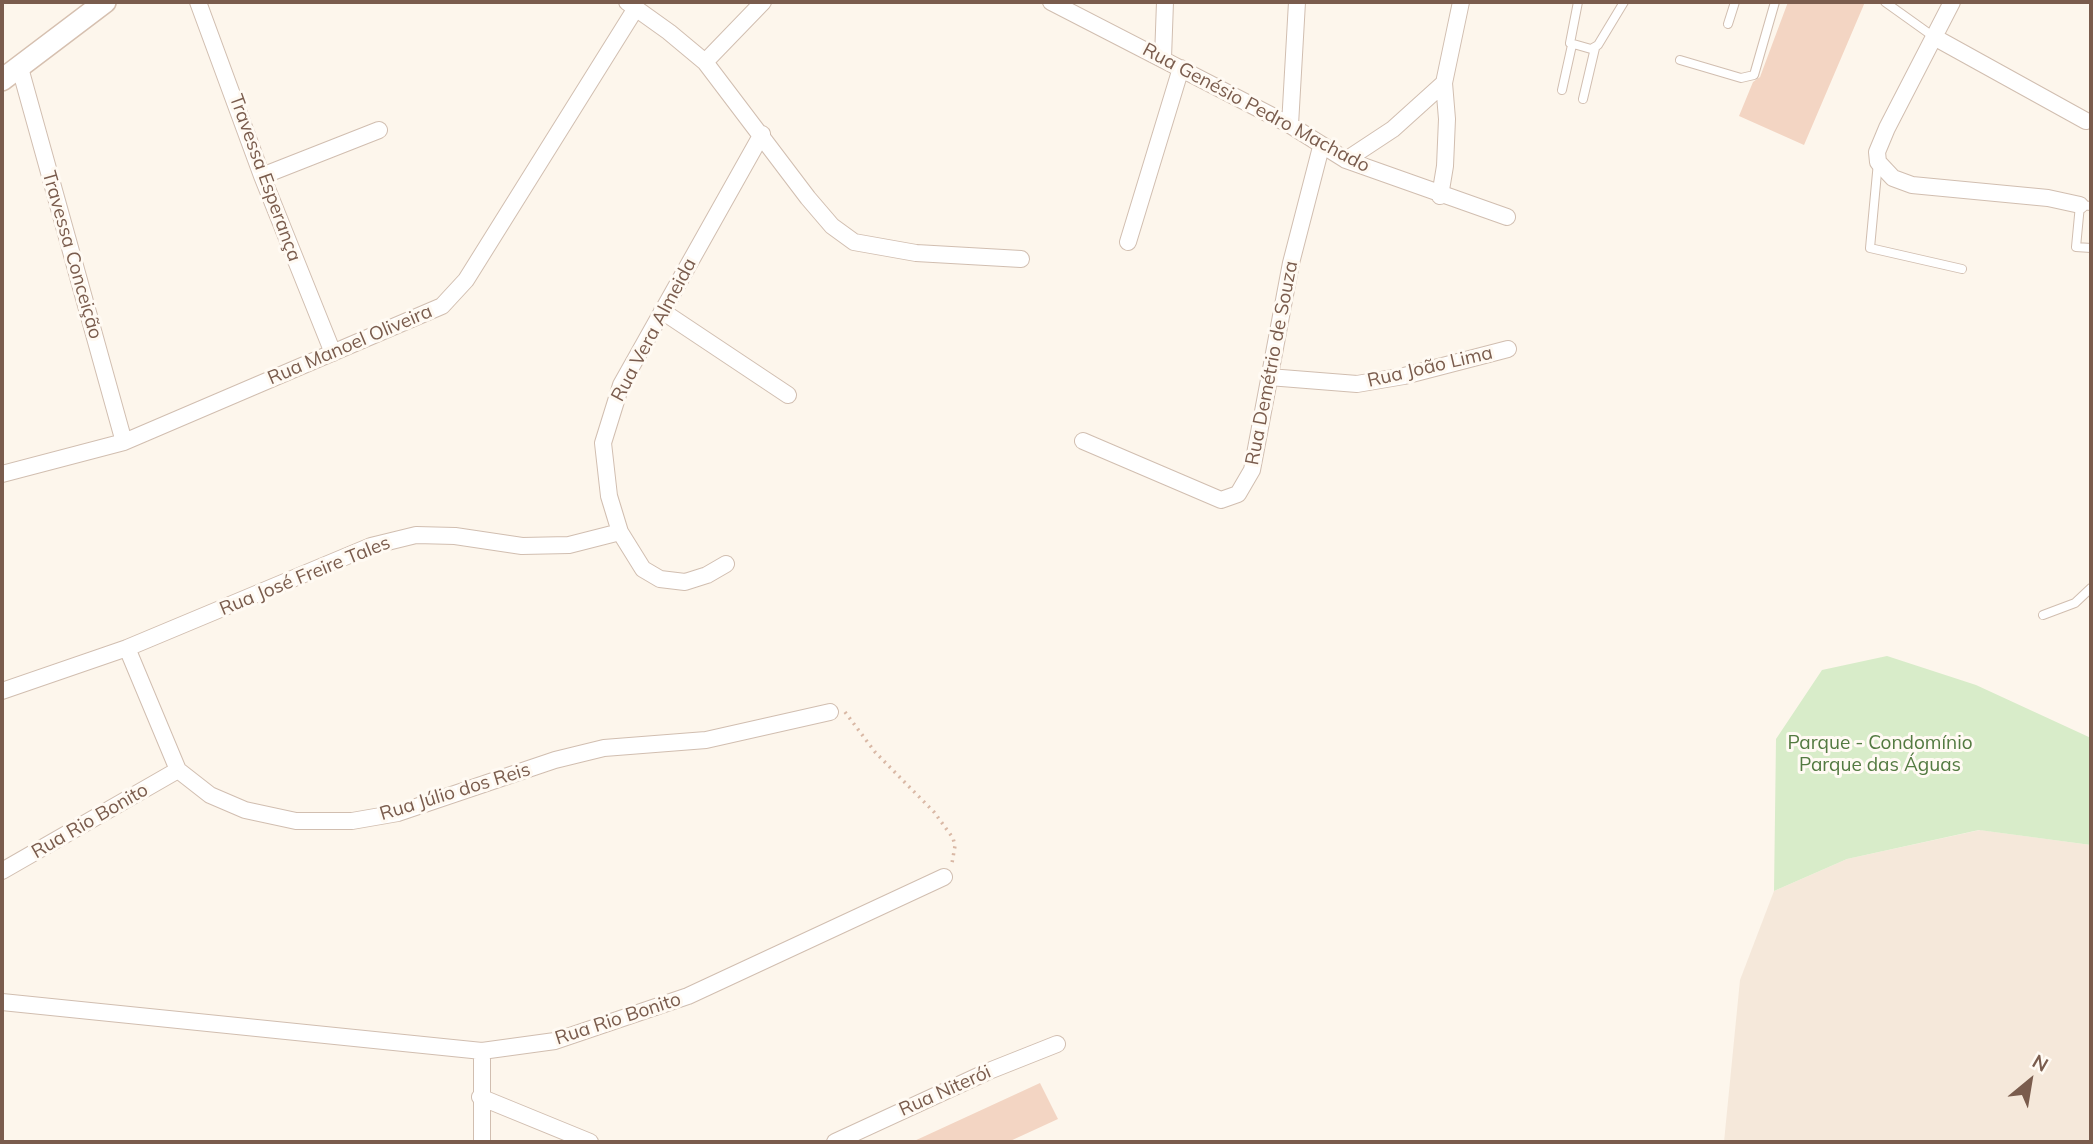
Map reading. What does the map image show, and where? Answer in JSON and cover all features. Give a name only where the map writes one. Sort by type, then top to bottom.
[{"type":"street","points":[[2,80],[105,2]]},
{"type":"street","name":"Travessa Esperança","points":[[198,2],[262,176],[333,352]]},
{"type":"street","points":[[705,62],[763,2]]},
{"type":"street","name":"Rua Genésio Pedro Machado","points":[[1051,2],[1290,125],[1321,147],[1346,160],[1440,196],[1507,217]]},
{"type":"street","points":[[1163,58],[1165,2]]},
{"type":"street","points":[[1290,125],[1297,2]]},
{"type":"street","points":[[1440,196],[1447,119],[1444,83],[1461,2]]},
{"type":"street","points":[[1952,2],[1887,128],[1877,152],[1878,162],[1893,178],[1912,185],[2049,198],[2086,205]]},
{"type":"street","points":[[631,5],[705,62],[808,198],[832,226],[854,242],[916,253],[1021,258]]},
{"type":"street","name":"Rua Manoel Oliveira","points":[[2,474],[124,442],[442,306],[466,280],[631,5]]},
{"type":"street","points":[[1934,37],[2086,121]]},
{"type":"street","name":"Travessa Conceição","points":[[20,68],[124,442]]},
{"type":"street","points":[[1128,242],[1181,68]]},
{"type":"street","points":[[1346,160],[1393,129],[1444,83]]},
{"type":"street","points":[[262,176],[379,130]]},
{"type":"street","name":"Rua Vera Almeida","points":[[726,564],[707,575],[685,582],[660,579],[643,569],[620,532],[608,487],[603,443],[621,385],[762,134]]},
{"type":"street","name":"Rua Demétrio de Souza","points":[[1083,442],[1222,500],[1238,495],[1252,470],[1292,263],[1321,147]]},
{"type":"street","points":[[662,311],[788,396]]},
{"type":"street","name":"Rua João Lima","points":[[1269,377],[1357,384],[1404,376],[1507,349]]},
{"type":"street","name":"Rua José Freire Tales","points":[[2,691],[127,648],[371,545],[416,535],[455,536],[522,546],[569,545],[620,532]]},
{"type":"street","name":"Rua Júlio dos Reis","points":[[127,648],[178,770],[210,795],[245,810],[296,821],[352,821],[398,813],[555,760],[592,751],[706,740],[830,712]]},
{"type":"street","name":"Rua Rio Bonito","points":[[2,871],[178,770]]},
{"type":"street","name":"Rua Rio Bonito","points":[[2,1002],[482,1051],[555,1041],[688,996],[944,877]]},
{"type":"street","name":"Rua Niterói","points":[[835,1142],[976,1076],[1057,1044]]},
{"type":"street","points":[[482,1051],[482,1142]]},
{"type":"street","points":[[480,1097],[590,1142]]},
{"type":"lane","points":[[1562,90],[1578,2]]},
{"type":"lane","points":[[1583,99],[1595,48],[1624,2]]},
{"type":"lane","points":[[1728,23],[1735,2]]},
{"type":"lane","points":[[1680,60],[1741,78],[1754,75],[1775,2]]},
{"type":"lane","points":[[1885,2],[1934,37]]},
{"type":"lane","points":[[1572,46],[1595,48]]},
{"type":"lane","points":[[1878,162],[1870,248],[1962,269]]},
{"type":"lane","points":[[2086,205],[2076,247],[2091,248]]},
{"type":"lane","points":[[2043,615],[2075,603],[2091,588]]},
{"type":"path","points":[[830,712],[842,709],[850,716],[875,752],[934,812],[953,838],[953,860],[944,877]]},
{"type":"shaded area","points":[[1980,830],[2091,845],[2091,1142],[1724,1142],[1740,980],[1774,891],[1847,859]]},
{"type":"green space","name":"Parque - Condomínio Parque das Águas","points":[[1887,656],[1976,685],[2091,738],[2091,845],[1979,830],[1847,859],[1774,891],[1776,739],[1822,670]]},
{"type":"building","points":[[1788,2],[1865,2],[1804,145],[1739,116],[1753,82],[1760,77]]},
{"type":"building","points":[[1040,1083],[1058,1119],[1008,1142],[912,1142]]}]
